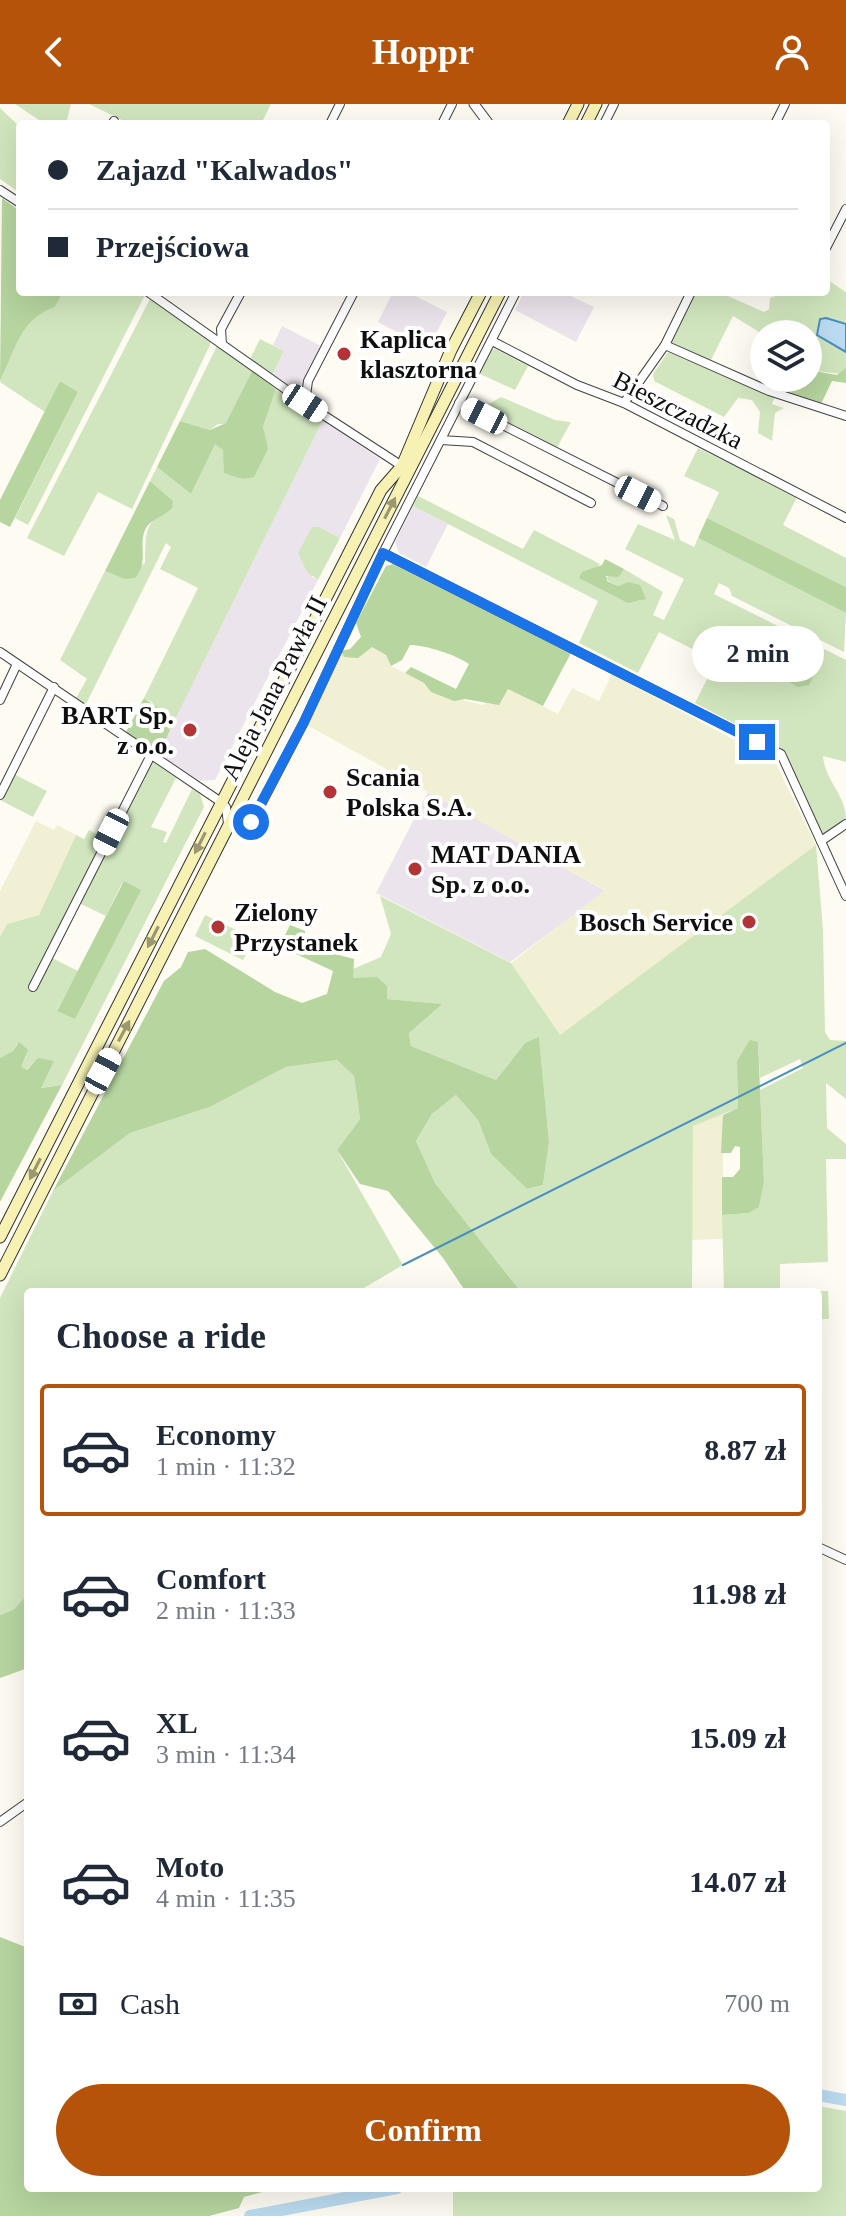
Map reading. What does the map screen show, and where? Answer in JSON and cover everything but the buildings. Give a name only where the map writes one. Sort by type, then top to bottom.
[{"type":"main road","name":"Aleja Jana Pawła II","points":[[0,1237],[381,490],[402,466],[451,350],[479,296]]},
{"type":"main road","name":"Aleja Jana Pawła II","points":[[0,1275],[498,296]]},
{"type":"street","points":[[474,104],[487,120]]},
{"type":"street","points":[[830,240],[846,209]]},
{"type":"street","points":[[154,296],[305,403],[402,466]]},
{"type":"street","points":[[222,344],[221,329],[239,296]]},
{"type":"street","points":[[305,403],[308,381],[352,296]]},
{"type":"street","points":[[235,812],[251,822],[255,816],[304,722],[383,553],[514,296]]},
{"type":"street","points":[[624,403],[665,345],[689,296]]},
{"type":"street","name":"Bieszczadzka","points":[[492,341],[577,385],[624,403],[846,518]]},
{"type":"street","points":[[665,345],[778,395],[846,416]]},
{"type":"street","points":[[459,403],[663,506]]},
{"type":"street","points":[[441,440],[473,442],[591,503]]},
{"type":"street","points":[[383,553],[781,754],[846,896]]},
{"type":"street","points":[[0,652],[221,802],[228,814],[228,827]]},
{"type":"street","points":[[0,700],[17,664]]},
{"type":"street","points":[[0,795],[54,687]]},
{"type":"street","points":[[33,987],[151,755]]},
{"type":"street","points":[[221,802],[243,797]]},
{"type":"street","points":[[821,841],[846,824]]},
{"type":"street","points":[[822,1549],[846,1560]]},
{"type":"street","points":[[0,1822],[24,1805]]},
{"type":"shaded area","points":[[391,296],[415,296],[447,312],[428,349],[378,322]]},
{"type":"shaded area","points":[[522,296],[571,296],[594,307],[576,342],[515,310]]},
{"type":"shaded area","points":[[282,326],[321,346],[301,384],[290,386],[272,375],[284,351],[273,345]]},
{"type":"shaded area","points":[[323,420],[380,459],[340,538],[319,527],[312,577],[318,580],[215,780],[200,781],[168,760],[160,750]]},
{"type":"shaded area","points":[[413,506],[448,524],[426,567],[399,553],[395,542]]},
{"type":"shaded area","points":[[372,647],[386,655],[391,666],[424,683],[431,692],[483,705],[508,688],[558,714],[572,688],[599,701],[612,674],[775,762],[816,845],[560,1036],[511,963],[605,890],[305,724],[341,651]]},
{"type":"shaded area","name":"MAT DANIA Sp. z o.o.","points":[[428,792],[606,891],[510,962],[376,893]]},
{"type":"shaded area","points":[[36,821],[54,830],[57,825],[76,835],[39,915],[7,924],[0,937],[0,891]]},
{"type":"shaded area","points":[[718,1113],[723,1115],[723,1239],[692,1240],[693,1126]]},
{"type":"green space","points":[[15,104],[71,104],[67,120],[39,120]]},
{"type":"green space","points":[[89,104],[271,104],[263,120],[122,120]]},
{"type":"green space","points":[[0,108],[16,123],[16,190],[0,179]]},
{"type":"green space","points":[[2,198],[16,208],[16,296],[61,296],[55,307],[26,328],[0,381]]},
{"type":"green space","points":[[830,282],[846,292],[846,324],[834,320],[822,331],[822,320],[750,320],[750,326],[733,316],[710,362],[671,344],[694,296],[728,296],[764,312],[769,309],[770,298],[776,296],[830,296]]},
{"type":"green space","points":[[61,296],[144,296],[28,525],[15,518],[78,392],[60,381],[45,412],[0,382],[26,328],[55,307]]},
{"type":"green space","points":[[150,299],[211,342],[132,509],[98,492],[64,556],[27,538]]},
{"type":"green space","points":[[822,338],[846,352],[846,369],[841,374],[822,372]]},
{"type":"green space","points":[[260,339],[284,351],[272,375],[250,359]]},
{"type":"green space","points":[[217,346],[252,371],[226,424],[218,424],[210,430],[180,421]]},
{"type":"green space","points":[[495,349],[528,366],[515,390],[478,373],[491,350]]},
{"type":"green space","points":[[668,352],[750,386],[750,392],[763,392],[775,397],[772,404],[784,408],[775,413],[772,441],[758,433],[760,412],[752,400],[738,398],[724,417],[654,381],[653,374]]},
{"type":"green space","points":[[846,368],[846,383],[832,381],[821,404],[784,392],[822,392],[822,372],[837,375]]},
{"type":"green space","points":[[252,371],[276,389],[263,427],[268,449],[254,477],[243,479],[224,473],[223,450],[215,444],[191,494],[157,467],[180,421],[210,430],[226,423]]},
{"type":"green space","points":[[60,381],[78,392],[10,527],[0,522],[0,500]]},
{"type":"green space","points":[[276,389],[323,420],[170,730],[152,702],[144,698],[198,588],[160,569],[171,547],[166,543],[86,704],[76,698],[87,679],[60,660],[105,571],[124,579],[145,563],[148,528],[173,501],[150,481],[157,467],[191,494],[215,443],[223,450],[224,456],[264,442],[263,427]]},
{"type":"green space","points":[[501,397],[555,420],[571,422],[556,449],[478,410]]},
{"type":"green space","points":[[698,448],[797,497],[783,525],[846,558],[846,587],[707,518],[719,492],[684,476]]},
{"type":"green space","points":[[150,481],[173,501],[172,508],[146,528],[139,572],[135,578],[124,579],[105,571]]},
{"type":"green space","points":[[418,496],[523,549],[534,530],[600,564],[593,571],[586,571],[630,600],[640,601],[628,582],[618,586],[605,579],[611,574],[619,577],[624,569],[663,592],[653,615],[664,620],[684,579],[625,549],[638,524],[675,540],[666,515],[674,519],[680,540],[694,547],[698,538],[846,613],[844,652],[732,596],[729,588],[719,583],[714,594],[846,660],[846,762],[823,756],[827,773],[843,803],[846,819],[822,835],[783,749],[695,703],[716,661],[659,632],[638,673],[579,643],[598,601],[413,506]]},
{"type":"green space","points":[[707,518],[846,587],[846,613],[698,538]]},
{"type":"green space","points":[[312,527],[319,527],[340,538],[318,580],[307,572],[298,553]]},
{"type":"green space","points":[[605,559],[624,569],[619,577],[606,576],[607,581],[618,586],[628,582],[640,585],[646,599],[628,603],[579,578],[582,572],[602,565]]},
{"type":"green space","points":[[393,564],[571,653],[543,706],[508,689],[499,705],[465,699],[454,701],[431,692],[424,683],[405,673],[411,667],[456,689],[469,664],[457,657],[417,645],[410,645],[402,660],[391,666],[386,655],[372,647],[358,658],[344,657],[341,651],[350,649],[361,637],[356,623],[386,566]]},
{"type":"green space","points":[[767,646],[816,671],[809,685],[798,687],[774,674]]},
{"type":"green space","points":[[144,698],[157,707],[161,720],[170,730],[159,754],[126,732]]},
{"type":"green space","points":[[152,761],[176,778],[151,827],[167,832],[163,842],[166,843],[192,789],[200,794],[204,807],[62,1085],[40,1088],[54,1061],[35,1061],[26,1070],[20,1067],[26,1056],[17,1044],[13,1051],[0,1058],[0,937],[7,924],[39,915],[76,835],[84,839],[89,830],[105,839],[55,937],[52,958],[78,971],[57,1010],[75,1018],[123,881],[106,916],[79,903]]},
{"type":"green space","points":[[14,774],[47,791],[33,817],[0,800]]},
{"type":"green space","points":[[816,845],[823,930],[825,1032],[830,1040],[846,1041],[846,1099],[826,1083],[827,1128],[846,1144],[846,1159],[826,1159],[828,1262],[780,1264],[780,1288],[724,1288],[722,1215],[749,1213],[759,1207],[764,1182],[760,1090],[803,1068],[800,1059],[760,1078],[758,1043],[737,1061],[738,1108],[693,1126],[692,1288],[518,1288],[435,1183],[416,1141],[432,1114],[456,1095],[478,1120],[491,1154],[527,1189],[543,1185],[549,1142],[539,1038],[525,1043],[496,1080],[411,1046],[409,1033],[440,1004],[387,999],[353,978],[353,969],[381,957],[391,934],[380,896],[511,963],[560,1035]]},
{"type":"green space","points":[[124,881],[141,890],[75,1019],[57,1011]]},
{"type":"green space","points":[[205,915],[255,939],[243,960],[195,936]]},
{"type":"green space","points":[[290,925],[305,931],[305,946],[354,959],[353,978],[377,977],[387,986],[387,999],[442,1004],[409,1033],[411,1046],[496,1080],[525,1043],[539,1037],[549,1142],[543,1185],[527,1189],[491,1154],[478,1120],[456,1095],[432,1114],[416,1141],[435,1183],[518,1288],[463,1288],[388,1191],[360,1184],[337,1150],[360,1119],[354,1076],[337,1060],[286,1067],[210,1107],[130,1133],[53,1191],[164,981],[181,967],[188,952],[205,949],[275,992],[302,1003],[327,994],[333,971],[294,953],[282,941]]},
{"type":"green space","points":[[750,1040],[758,1042],[764,1182],[759,1207],[749,1213],[722,1215],[722,1177],[733,1177],[740,1169],[740,1147],[735,1146],[731,1153],[721,1153],[723,1115],[738,1108],[737,1061]]},
{"type":"green space","points":[[19,1042],[28,1050],[21,1067],[27,1070],[38,1058],[54,1061],[41,1088],[62,1085],[0,1202],[0,1058],[13,1051]]},
{"type":"green space","points":[[337,1060],[354,1076],[360,1119],[337,1150],[403,1265],[364,1288],[24,1288],[24,1598],[13,1610],[0,1615],[0,1298],[53,1191],[130,1133],[210,1107],[286,1067]]},
{"type":"green space","points":[[822,1291],[828,1291],[829,1319],[822,1319]]},
{"type":"green space","points":[[24,1598],[24,1669],[0,1678],[0,1615],[13,1610]]},
{"type":"green space","points":[[0,1937],[24,1946],[24,2192],[262,2192],[244,2197],[239,2208],[209,2216],[0,2216]]},
{"type":"green space","points":[[822,2107],[846,2111],[846,2216],[453,2216],[453,2192],[822,2192]]},
{"type":"water","points":[[820,319],[846,324],[846,352],[822,338]]},
{"type":"waterway","points":[[403,1265],[846,1043]]},
{"type":"waterway","points":[[822,2096],[846,2100]]},
{"type":"waterway","points":[[250,2216],[376,2192]]},
{"type":"place","name":"Kaplica klasztorna","points":[[344,354]]},
{"type":"place","name":"BART Sp. z o.o.","points":[[190,730]]},
{"type":"place","name":"Scania Polska S.A.","points":[[330,792]]},
{"type":"place","name":"MAT DANIA Sp. z o.o.","points":[[415,869]]},
{"type":"place","name":"Bosch Service","points":[[749,922]]},
{"type":"place","name":"Zielony Przystanek","points":[[218,927]]},
{"type":"route","points":[[251,822],[304,722],[383,553],[757,742]]}]
